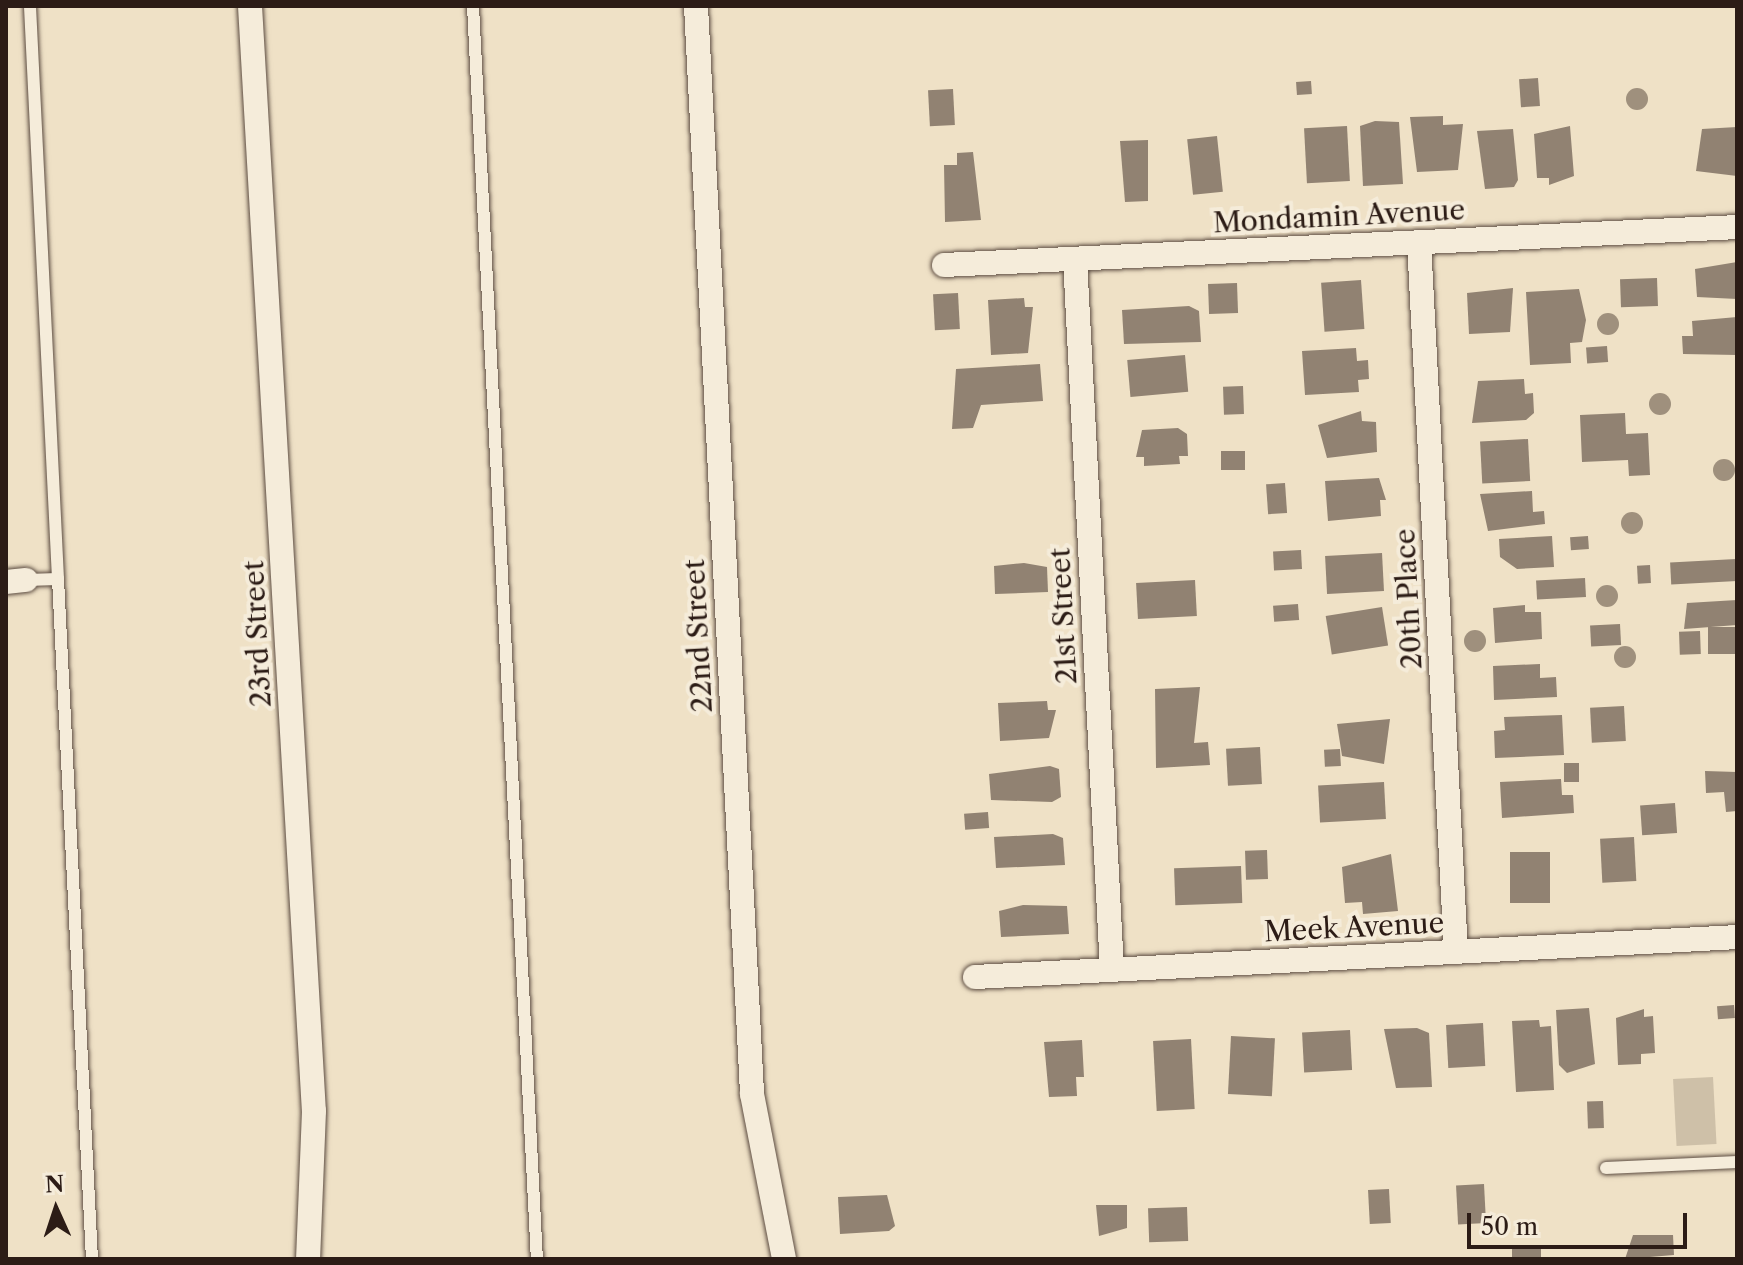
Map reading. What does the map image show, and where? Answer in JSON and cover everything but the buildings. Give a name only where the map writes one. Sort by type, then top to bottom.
[{"type":"street","name":"23rd Street","points":[[250,6],[314,1111],[308,1259]]},
{"type":"street","name":"22nd Street","points":[[696,6],[752,1094],[784,1259]]},
{"type":"street","name":"Mondamin Avenue","points":[[944,265],[1737,227]]},
{"type":"street","name":"20th Place","points":[[1419,242],[1456,952]]},
{"type":"street","name":"21st Street","points":[[1075,259],[1112,970]]},
{"type":"street","name":"Meek Avenue","points":[[975,977],[1737,937]]},
{"type":"lane","points":[[30,6],[92,1259]]},
{"type":"lane","points":[[473,6],[537,1259]]},
{"type":"lane","points":[[16,581],[58,579]]},
{"type":"lane","points":[[1606,1168],[1737,1162]]},
{"type":"shaded area","points":[[1713,1077],[1717,1144],[1677,1146],[1673,1079]]}]
